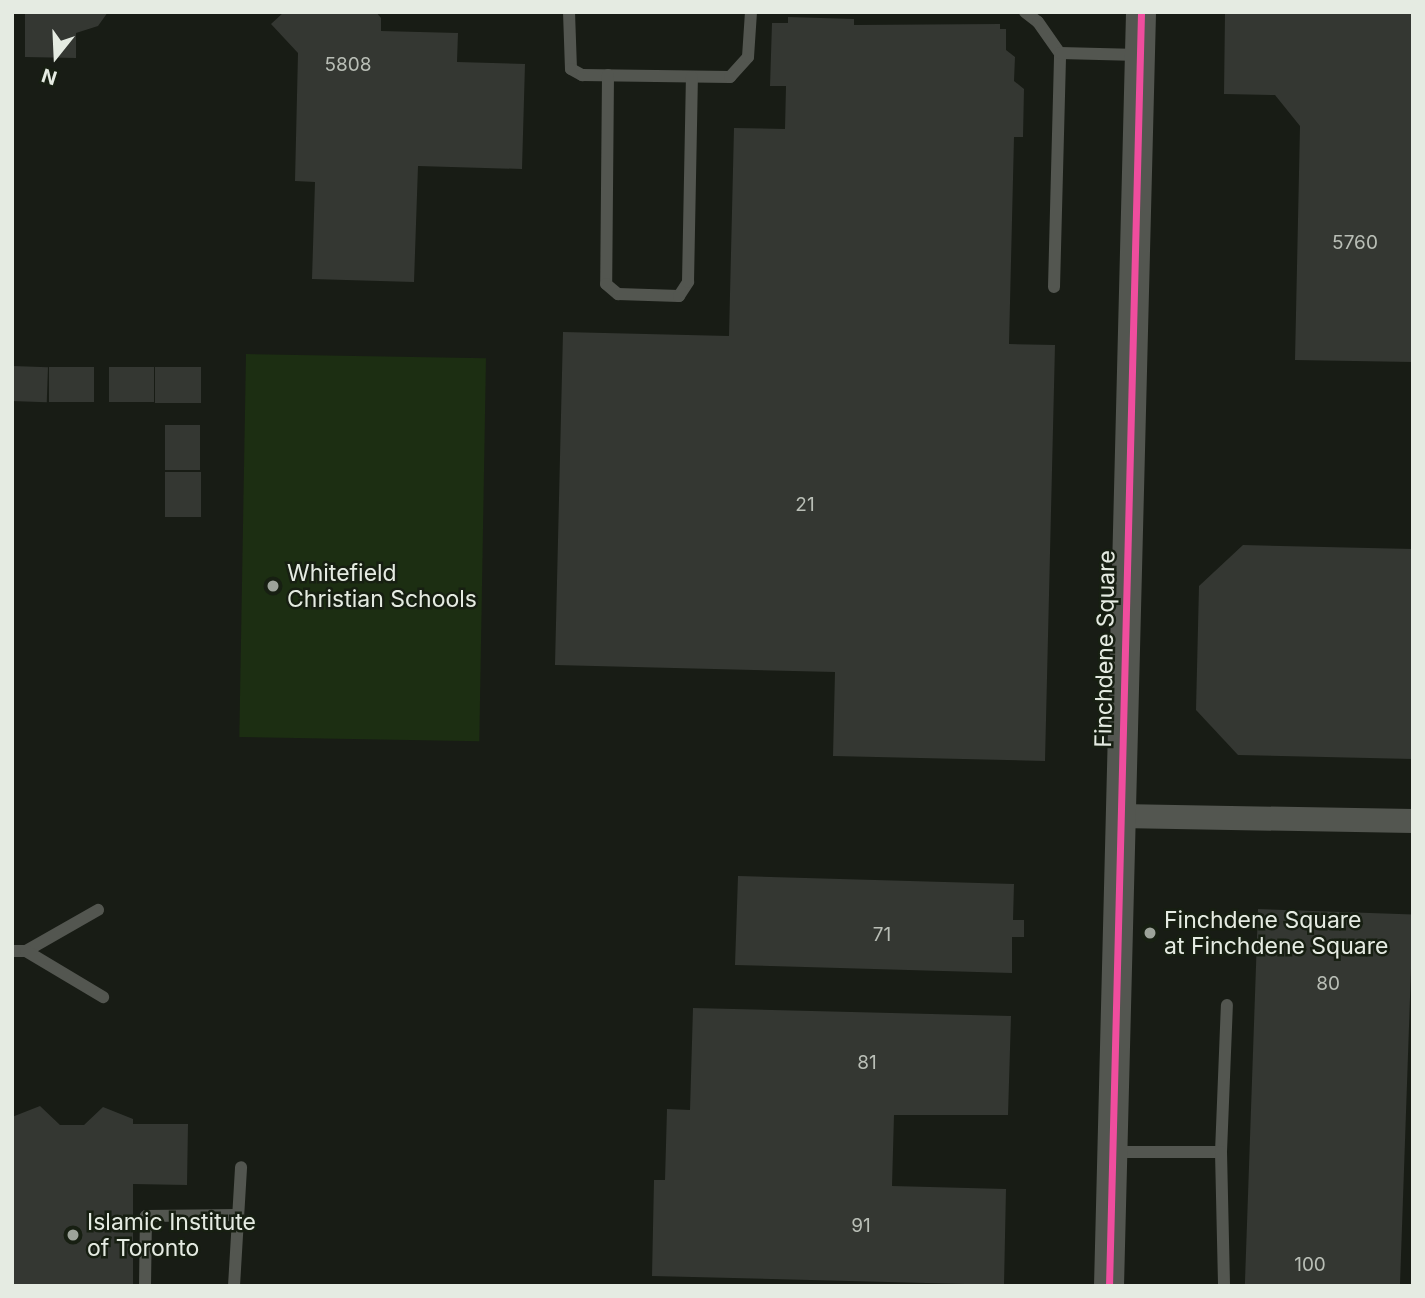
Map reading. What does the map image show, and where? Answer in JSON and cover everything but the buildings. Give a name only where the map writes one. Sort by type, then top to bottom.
[{"type":"street","name":"Finchdene Square","points":[[1109,1286],[1141,12]]},
{"type":"street","points":[[1120,816],[1413,821]]},
{"type":"lane","points":[[569,12],[571,69],[582,75],[692,77],[730,77],[742,69],[748,57],[751,12]]},
{"type":"lane","points":[[1025,12],[1038,22],[1060,53],[1054,287]]},
{"type":"lane","points":[[1060,53],[1140,55]]},
{"type":"lane","points":[[608,75],[606,284],[618,294],[679,296],[688,282],[692,77]]},
{"type":"lane","points":[[19,951],[98,910]]},
{"type":"lane","points":[[19,951],[103,997]]},
{"type":"lane","points":[[1224,1286],[1221,1152],[1227,1005]]},
{"type":"lane","points":[[1112,1152],[1221,1152]]},
{"type":"lane","points":[[234,1286],[241,1167]]},
{"type":"lane","points":[[145,1286],[146,1216],[237,1215]]},
{"type":"green space","points":[[246,354],[486,358],[479,741],[239,737]]},
{"type":"cycle path","points":[[1109,1286],[1141,12]]},
{"type":"place","name":"Whitefield Christian Schools","points":[[273,586]]},
{"type":"place","name":"Finchdene Square at Finchdene Square","points":[[1150,933]]},
{"type":"place","name":"Islamic Institute of Toronto","points":[[73,1235]]}]
